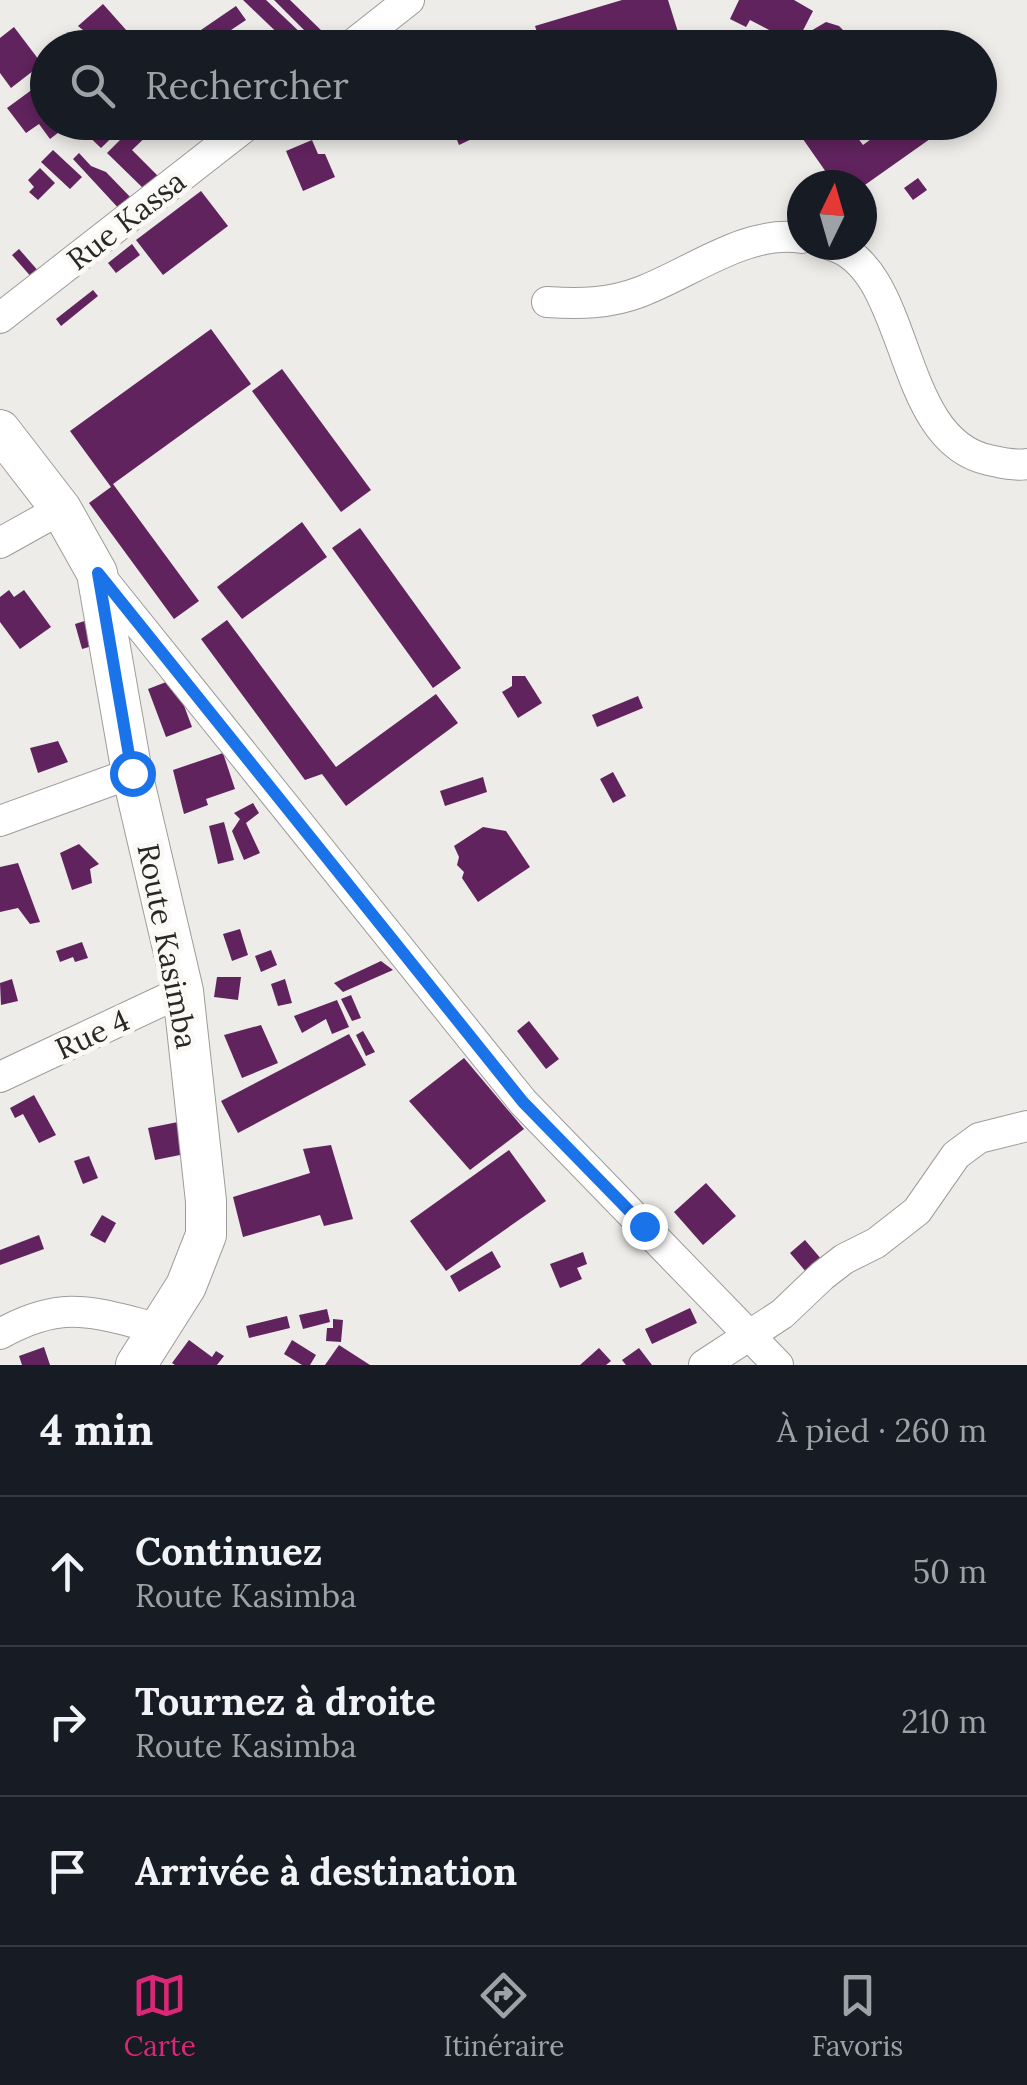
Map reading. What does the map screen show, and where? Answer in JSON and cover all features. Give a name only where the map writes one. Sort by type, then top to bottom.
[{"type":"street","points":[[371,30],[409,0]]},
{"type":"street","name":"Rue Kassa","points":[[0,318],[228,140]]},
{"type":"street","points":[[547,302],[589,305],[638,293],[729,251],[787,236]]},
{"type":"street","points":[[855,260],[870,274],[933,419],[953,443],[978,458],[1016,466],[1027,464]]},
{"type":"street","name":"Route Kasimba","points":[[0,430],[61,510],[98,573],[523,1102],[778,1365]]},
{"type":"street","points":[[0,544],[61,510]]},
{"type":"street","name":"Route Kasimba","points":[[98,573],[132,773],[183,991],[206,1201],[206,1234],[186,1286],[136,1365]]},
{"type":"street","points":[[0,821],[132,773]]},
{"type":"street","name":"Rue 4","points":[[0,1077],[183,991]]},
{"type":"street","points":[[704,1365],[782,1314],[844,1259],[876,1243],[917,1211],[956,1155],[968,1146],[979,1138],[1027,1126]]},
{"type":"street","points":[[0,1334],[56,1310],[87,1310],[156,1328]]},
{"type":"building","points":[[243,0],[266,0],[298,30],[274,30]]},
{"type":"building","points":[[274,0],[290,0],[321,30],[304,30]]},
{"type":"building","points":[[622,0],[668,0],[677,30],[536,30],[535,26]]},
{"type":"building","points":[[739,0],[794,0],[813,11],[803,30],[769,30],[750,20],[746,27],[730,19]]},
{"type":"building","points":[[103,4],[126,30],[83,30],[78,26]]},
{"type":"building","points":[[236,6],[246,20],[231,30],[201,30]]},
{"type":"building","points":[[826,22],[843,30],[812,30]]},
{"type":"building","points":[[14,27],[30,48],[30,73],[11,88],[0,73],[0,38]]},
{"type":"building","points":[[30,91],[30,130],[26,133],[7,108]]},
{"type":"building","points":[[93,140],[109,140],[101,148]]},
{"type":"building","points":[[120,140],[143,140],[132,150],[158,176],[145,190],[107,153]]},
{"type":"building","points":[[312,140],[318,154],[325,154],[335,177],[303,191],[286,151]]},
{"type":"building","points":[[804,140],[859,140],[863,145],[870,140],[929,140],[877,176],[877,170],[825,170]]},
{"type":"building","points":[[53,150],[82,177],[70,189],[41,162]]},
{"type":"building","points":[[79,153],[91,166],[106,172],[134,201],[122,212],[73,159]]},
{"type":"building","points":[[40,168],[55,183],[38,200],[29,192],[34,187],[28,180]]},
{"type":"building","points":[[918,178],[927,190],[913,200],[904,188]]},
{"type":"building","points":[[201,191],[228,226],[163,275],[136,240]]},
{"type":"building","points":[[132,244],[140,255],[116,273],[108,263]]},
{"type":"building","points":[[19,249],[40,273],[33,279],[12,255]]},
{"type":"building","points":[[93,290],[98,296],[61,326],[56,319]]},
{"type":"building","points":[[211,329],[251,384],[113,484],[199,601],[174,619],[89,503],[111,487],[70,431]]},
{"type":"building","points":[[282,369],[371,490],[341,512],[252,391]]},
{"type":"building","points":[[302,522],[327,557],[242,619],[217,587]]},
{"type":"building","points":[[360,528],[461,668],[433,688],[332,548]]},
{"type":"building","points":[[9,590],[14,597],[24,590],[51,627],[20,649],[0,622],[0,597]]},
{"type":"building","points":[[91,619],[99,644],[82,649],[75,624]]},
{"type":"building","points":[[227,620],[336,767],[436,694],[458,723],[346,806],[322,774],[305,780],[201,639]]},
{"type":"building","points":[[512,676],[525,676],[542,703],[518,718],[502,692],[512,686]]},
{"type":"building","points":[[174,679],[192,727],[166,737],[148,689]]},
{"type":"building","points":[[638,696],[643,708],[597,727],[592,715]]},
{"type":"building","points":[[58,741],[68,762],[38,773],[30,748]]},
{"type":"building","points":[[223,753],[235,789],[206,799],[208,805],[184,814],[173,770]]},
{"type":"building","points":[[613,772],[626,796],[613,803],[600,779]]},
{"type":"building","points":[[483,777],[487,792],[445,806],[440,791]]},
{"type":"building","points":[[253,803],[259,813],[246,823],[260,853],[244,860],[232,831],[240,819],[234,813]]},
{"type":"building","points":[[224,822],[234,860],[218,864],[209,826]]},
{"type":"building","points":[[483,827],[506,831],[530,867],[478,902],[462,878],[464,872],[457,865],[459,857],[454,846]]},
{"type":"building","points":[[79,844],[99,864],[90,869],[92,883],[72,890],[60,853]]},
{"type":"building","points":[[18,863],[40,922],[30,924],[18,908],[0,912],[0,867]]},
{"type":"building","points":[[240,929],[248,955],[232,961],[223,934]]},
{"type":"building","points":[[82,942],[88,958],[75,962],[73,957],[60,962],[56,951]]},
{"type":"building","points":[[271,950],[277,965],[261,972],[255,956]]},
{"type":"building","points":[[381,961],[393,970],[343,992],[334,983]]},
{"type":"building","points":[[217,977],[241,977],[238,1000],[214,997]]},
{"type":"building","points":[[12,979],[18,1001],[1,1005],[0,983]]},
{"type":"building","points":[[285,979],[292,1003],[278,1006],[271,984]]},
{"type":"building","points":[[351,995],[361,1018],[352,1021],[341,999]]},
{"type":"building","points":[[337,1000],[349,1027],[332,1034],[326,1019],[302,1033],[294,1016]]},
{"type":"building","points":[[529,1021],[559,1059],[546,1069],[517,1031]]},
{"type":"building","points":[[261,1025],[278,1063],[242,1078],[224,1035]]},
{"type":"building","points":[[363,1031],[375,1052],[366,1056],[356,1035]]},
{"type":"building","points":[[349,1034],[366,1065],[238,1133],[221,1101]]},
{"type":"building","points":[[464,1058],[524,1129],[470,1170],[409,1101]]},
{"type":"building","points":[[34,1095],[56,1135],[39,1143],[23,1114],[15,1118],[10,1108]]},
{"type":"building","points":[[183,1121],[190,1153],[155,1160],[148,1128]]},
{"type":"building","points":[[331,1145],[353,1219],[324,1226],[320,1215],[243,1237],[233,1197],[310,1173],[303,1149]]},
{"type":"building","points":[[509,1150],[546,1201],[446,1271],[410,1221]]},
{"type":"building","points":[[89,1156],[98,1178],[83,1184],[74,1161]]},
{"type":"building","points":[[706,1183],[736,1216],[703,1245],[674,1212]]},
{"type":"building","points":[[102,1215],[116,1223],[105,1243],[90,1235]]},
{"type":"building","points":[[39,1235],[44,1249],[0,1265],[0,1250]]},
{"type":"building","points":[[805,1240],[822,1260],[807,1273],[790,1253]]},
{"type":"building","points":[[492,1251],[501,1267],[459,1292],[450,1276]]},
{"type":"building","points":[[583,1252],[587,1264],[577,1268],[582,1279],[560,1288],[550,1264]]},
{"type":"building","points":[[690,1308],[697,1323],[652,1344],[645,1329]]},
{"type":"building","points":[[327,1309],[330,1322],[303,1329],[299,1315]]},
{"type":"building","points":[[287,1316],[290,1328],[249,1338],[246,1326]]},
{"type":"building","points":[[333,1319],[343,1320],[341,1342],[326,1341]]},
{"type":"building","points":[[189,1340],[212,1357],[216,1351],[224,1356],[217,1365],[175,1365],[172,1363]]},
{"type":"building","points":[[292,1340],[316,1355],[310,1365],[302,1365],[284,1354]]},
{"type":"building","points":[[339,1345],[370,1365],[325,1365]]},
{"type":"building","points":[[44,1347],[50,1365],[22,1365],[19,1356]]},
{"type":"building","points":[[599,1348],[611,1361],[606,1365],[580,1365]]},
{"type":"building","points":[[639,1348],[652,1365],[626,1365],[622,1360]]},
{"type":"route","points":[[132,773],[98,573],[523,1102],[644,1226]]}]
